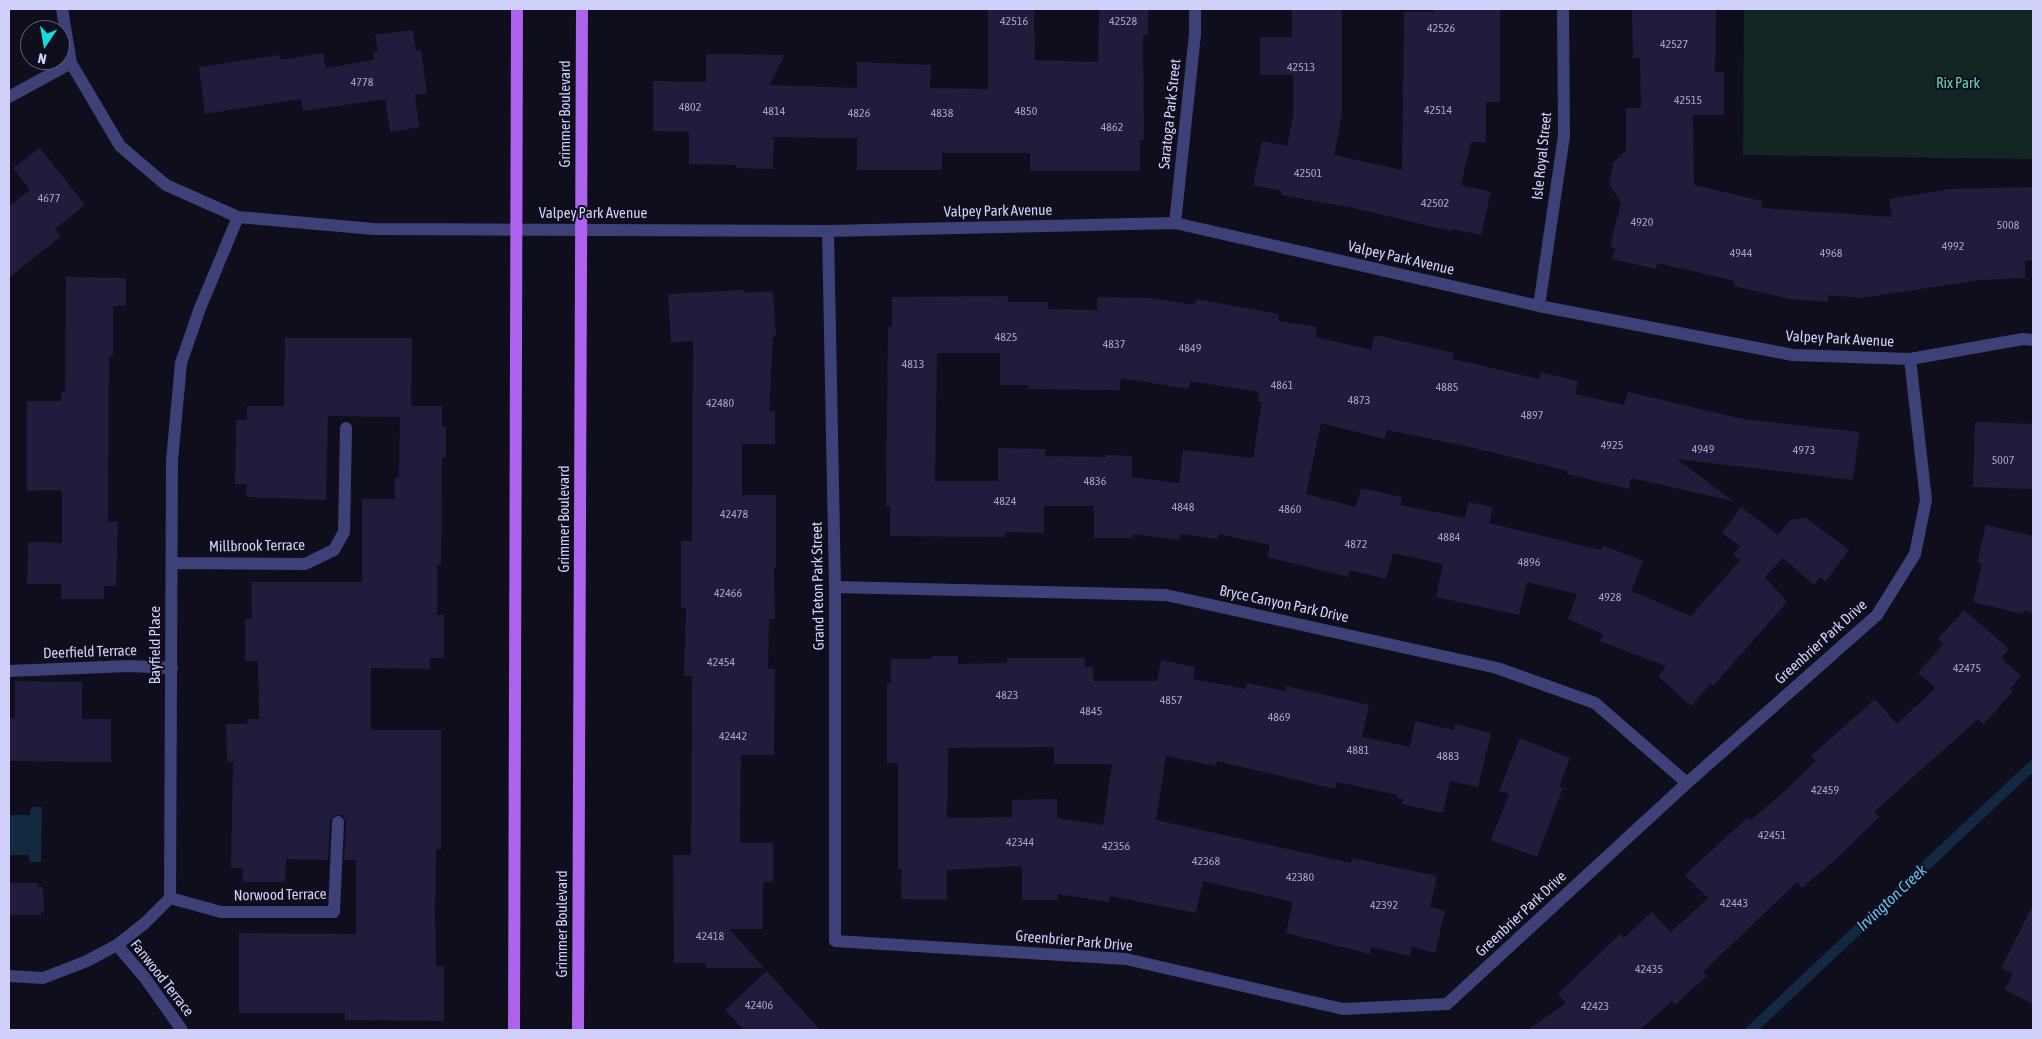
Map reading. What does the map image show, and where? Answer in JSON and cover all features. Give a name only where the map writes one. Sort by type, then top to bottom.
[{"type":"main road","points":[[514,1030],[517,9]]},
{"type":"main road","name":"Grimmer Boulevard","points":[[578,1030],[582,9]]},
{"type":"street","name":"Valpey Park Avenue","points":[[62,9],[71,63],[120,146],[166,185],[238,217],[374,229],[828,231],[1175,223],[1539,306],[1793,355],[1910,359],[2023,339],[2033,340]]},
{"type":"street","name":"Saratoga Park Street","points":[[1175,223],[1195,34],[1195,9]]},
{"type":"street","name":"Isle Royal Street","points":[[1539,306],[1564,136],[1563,9]]},
{"type":"street","points":[[9,97],[71,63]]},
{"type":"street","name":"Bayfield Place","points":[[170,898],[172,460],[181,363],[200,308],[238,217]]},
{"type":"street","name":"Grand Teton Park Street","points":[[828,231],[835,587],[835,941]]},
{"type":"street","name":"Greenbrier Park Drive","points":[[835,941],[1126,959],[1343,1009],[1447,1004],[1687,783],[1877,615],[1915,554],[1926,500],[1910,359]]},
{"type":"street","name":"Millbrook Terrace","points":[[172,563],[306,564],[334,550],[344,532],[346,428]]},
{"type":"street","name":"Bryce Canyon Park Drive","points":[[835,587],[1166,594],[1497,668],[1595,703],[1687,783]]},
{"type":"street","name":"Deerfield Terrace","points":[[9,670],[128,666],[172,668]]},
{"type":"street","name":"Norwood Terrace","points":[[170,898],[221,912],[334,912],[338,822]]},
{"type":"street","points":[[9,976],[43,978],[87,961],[117,945],[145,923],[170,898]]},
{"type":"street","name":"Fanwood Terrace","points":[[117,945],[145,978],[182,1030]]},
{"type":"green space","name":"Rix Park","points":[[1744,9],[2033,9],[2033,159],[1743,155]]},
{"type":"water","points":[[31,807],[42,807],[41,862],[30,862],[29,855],[9,855],[9,815],[30,815]]},
{"type":"building","points":[[988,9],[1034,9],[1035,60],[1098,62],[1099,9],[1148,9],[1148,35],[1143,35],[1144,140],[1140,140],[1140,171],[1030,171],[1030,153],[942,153],[942,170],[857,170],[857,138],[774,137],[773,169],[736,168],[736,165],[689,164],[689,132],[653,131],[653,81],[706,82],[706,54],[785,55],[769,85],[857,88],[857,62],[931,65],[930,88],[988,89]]},
{"type":"building","points":[[1292,9],[1342,9],[1342,114],[1334,155],[1402,170],[1404,12],[1434,12],[1434,9],[1500,9],[1500,102],[1486,102],[1486,142],[1471,142],[1461,185],[1491,192],[1481,235],[1452,229],[1451,231],[1353,208],[1281,195],[1282,191],[1253,185],[1262,141],[1287,146],[1293,117],[1293,75],[1260,75],[1260,37],[1292,37]]},
{"type":"building","points":[[1632,9],[1716,9],[1715,72],[1724,72],[1724,115],[1693,115],[1694,185],[1762,201],[1761,208],[1892,217],[1889,199],[1951,189],[2033,187],[2033,260],[2025,261],[2025,278],[1980,280],[1861,298],[1828,295],[1828,302],[1789,299],[1734,286],[1735,281],[1657,263],[1656,269],[1612,259],[1615,248],[1610,247],[1621,202],[1609,184],[1614,162],[1626,150],[1626,108],[1641,108],[1640,58],[1633,58]]},
{"type":"building","points":[[413,30],[416,51],[421,50],[427,93],[415,95],[419,127],[390,132],[385,99],[303,111],[301,99],[205,114],[199,67],[280,55],[281,60],[323,53],[326,68],[374,60],[373,52],[378,51],[375,35]]},
{"type":"building","points":[[40,148],[85,205],[55,229],[61,236],[9,278],[9,206],[30,190],[13,168]]},
{"type":"building","points":[[66,277],[126,278],[126,306],[113,306],[113,356],[109,356],[108,522],[118,522],[116,586],[104,586],[104,599],[61,599],[61,584],[27,584],[28,542],[62,543],[62,490],[27,491],[27,401],[61,401],[61,392],[65,392]]},
{"type":"building","points":[[744,290],[744,293],[773,291],[776,336],[773,337],[769,411],[775,411],[775,444],[742,444],[742,495],[776,495],[776,568],[774,568],[775,619],[769,619],[768,669],[775,669],[774,755],[741,755],[740,843],[773,843],[773,882],[763,882],[763,929],[729,929],[764,968],[706,968],[706,963],[674,963],[673,855],[691,855],[692,676],[684,676],[686,608],[681,608],[681,541],[692,541],[693,341],[671,343],[668,294]]},
{"type":"building","points":[[1008,296],[1008,302],[1048,302],[1048,309],[1097,310],[1097,297],[1151,298],[1195,305],[1196,299],[1279,314],[1278,321],[1317,327],[1316,337],[1371,350],[1375,335],[1454,353],[1453,359],[1539,379],[1540,372],[1578,381],[1575,394],[1624,405],[1628,392],[1743,419],[1859,432],[1853,480],[1677,459],[1733,501],[1631,478],[1629,489],[1567,474],[1568,471],[1470,447],[1387,430],[1385,439],[1321,423],[1306,494],[1356,507],[1361,488],[1402,497],[1400,505],[1465,518],[1468,502],[1493,507],[1489,523],[1601,550],[1602,545],[1643,561],[1631,591],[1691,616],[1740,560],[1733,555],[1740,546],[1722,533],[1741,507],[1778,535],[1790,520],[1806,518],[1849,550],[1826,581],[1820,577],[1814,585],[1783,558],[1765,577],[1787,602],[1713,686],[1711,683],[1691,706],[1658,676],[1666,666],[1600,641],[1603,634],[1568,619],[1577,594],[1527,582],[1519,615],[1436,597],[1443,564],[1393,553],[1386,579],[1350,570],[1348,577],[1267,557],[1270,545],[1219,534],[1218,539],[1180,534],[1179,540],[1133,534],[1133,538],[1094,538],[1094,506],[1044,506],[1044,533],[1005,532],[1005,537],[890,536],[890,506],[886,506],[888,327],[892,327],[892,297]],"holes":[[[937,353],[1000,353],[1000,385],[1028,385],[1028,389],[1120,390],[1121,378],[1189,389],[1190,381],[1259,392],[1257,401],[1262,402],[1253,458],[1183,450],[1179,483],[1132,477],[1132,456],[1046,456],[1045,449],[998,448],[998,481],[935,481]]]},
{"type":"building","points":[[285,338],[412,338],[411,406],[442,406],[442,427],[446,427],[446,457],[442,458],[441,565],[437,565],[437,615],[444,615],[444,658],[430,658],[430,669],[371,668],[371,730],[441,730],[441,849],[436,849],[435,914],[436,966],[444,966],[444,1021],[345,1020],[345,1013],[239,1013],[239,933],[356,934],[356,860],[344,860],[346,822],[342,815],[335,815],[330,821],[328,860],[286,859],[285,882],[243,882],[243,868],[231,868],[233,762],[227,762],[226,724],[247,724],[248,719],[259,719],[258,661],[245,661],[245,619],[252,619],[251,582],[362,582],[362,499],[395,499],[395,478],[399,478],[400,417],[328,416],[326,500],[246,497],[247,484],[235,484],[236,420],[247,420],[247,406],[284,406]]},
{"type":"building","points":[[1975,422],[2033,424],[2033,489],[1973,487]]},
{"type":"building","points":[[1986,525],[2033,536],[2033,613],[2024,610],[2023,614],[1973,602],[1982,564],[1977,563]]},
{"type":"building","points":[[1964,610],[2009,649],[2001,658],[2021,676],[2010,689],[2013,691],[1984,724],[1978,719],[1874,812],[1879,817],[1837,858],[1802,888],[1797,882],[1703,972],[1707,976],[1675,1005],[1672,1001],[1640,1030],[1528,1030],[1566,1003],[1558,994],[1620,934],[1624,938],[1652,912],[1671,932],[1708,898],[1685,875],[1748,817],[1751,820],[1788,788],[1816,761],[1811,756],[1875,699],[1897,724],[1935,688],[1918,673],[1943,644],[1938,639]]},
{"type":"building","points":[[932,656],[958,656],[958,664],[1007,663],[1007,658],[1085,658],[1085,667],[1093,667],[1093,681],[1157,681],[1161,660],[1195,667],[1193,679],[1246,689],[1247,683],[1285,691],[1286,686],[1369,705],[1362,737],[1410,747],[1415,721],[1454,730],[1455,724],[1491,733],[1478,787],[1450,781],[1443,813],[1402,804],[1403,799],[1397,798],[1398,795],[1337,782],[1335,789],[1217,761],[1216,766],[1166,756],[1156,820],[1351,863],[1352,858],[1437,876],[1430,907],[1445,911],[1435,953],[1412,947],[1410,956],[1371,947],[1370,954],[1286,933],[1293,902],[1203,881],[1196,913],[1110,896],[1109,902],[1058,894],[1058,900],[1022,900],[1022,866],[947,870],[947,900],[901,899],[902,869],[898,869],[898,763],[887,763],[887,683],[891,683],[891,659],[932,659]],"holes":[[[1054,747],[1054,764],[1112,764],[1103,825],[1057,818],[1057,799],[1012,800],[1012,817],[947,818],[948,748]]]},
{"type":"building","points":[[15,681],[82,682],[82,719],[111,719],[111,762],[9,761],[9,718],[15,718]]},
{"type":"building","points":[[1520,738],[1570,758],[1559,787],[1563,788],[1537,857],[1491,840],[1509,794],[1499,791]]},
{"type":"building","points":[[9,883],[38,883],[38,887],[43,887],[44,912],[41,912],[41,915],[9,915]]},
{"type":"building","points":[[2033,905],[2033,1004],[2005,990],[2013,974],[2001,968]]},
{"type":"building","points":[[767,971],[820,1030],[744,1030],[725,1010]]},
{"type":"waterway","name":"Irvington Creek","points":[[1751,1030],[2033,765]]}]
